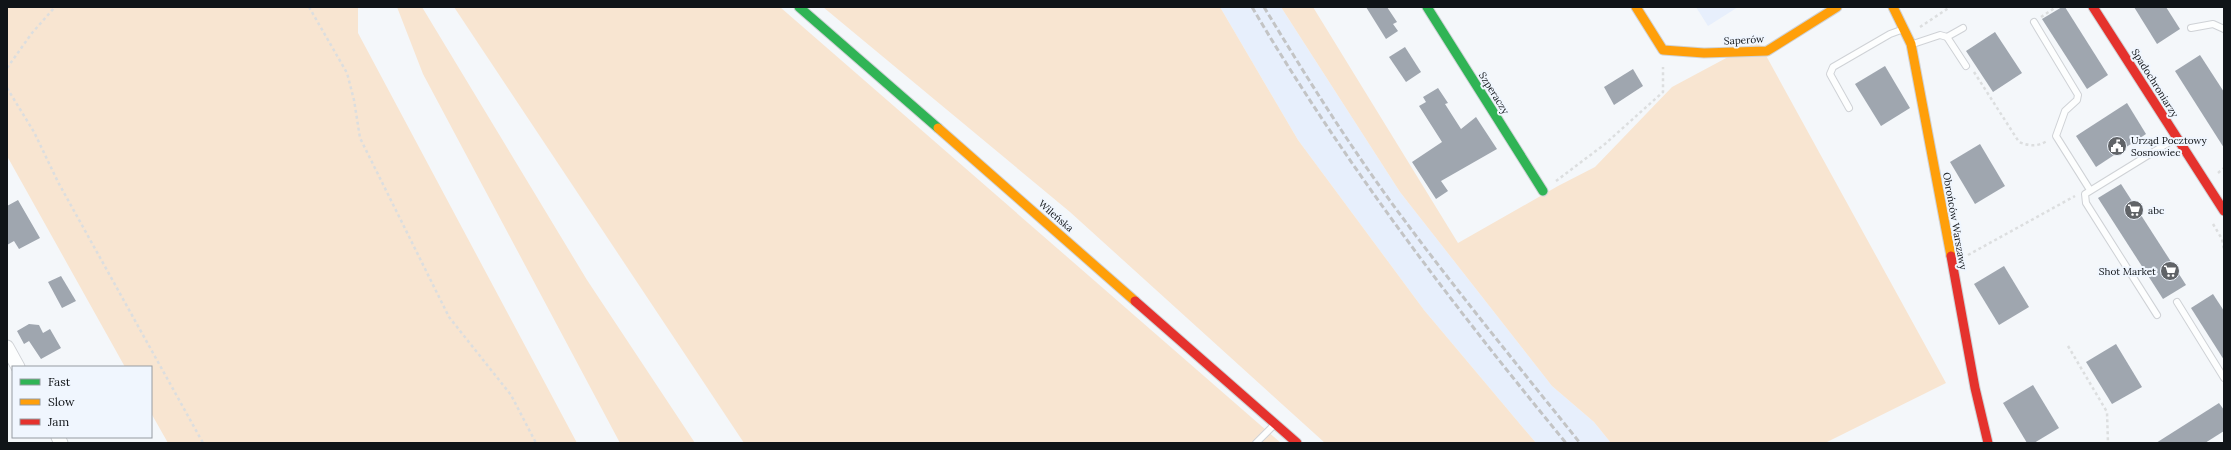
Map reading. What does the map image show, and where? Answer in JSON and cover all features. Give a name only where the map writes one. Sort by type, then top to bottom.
[{"type":"street","name":"Wileńska","points":[[799,7],[1048,223],[1297,443]]},
{"type":"street","name":"Szperaczy","points":[[1427,7],[1543,191]]},
{"type":"street","points":[[1636,7],[1663,50]]},
{"type":"street","name":"Saperów","points":[[1663,50],[1704,53],[1767,51],[1837,7]]},
{"type":"street","name":"Obrońców Warszawy","points":[[1893,7],[1902,30],[1911,44],[1975,388],[1988,443]]},
{"type":"street","name":"Spadochroniarzy","points":[[2093,7],[2176,137],[2219,192],[2224,211]]},
{"type":"street","points":[[7,347],[17,366]]},
{"type":"lane","points":[[2034,22],[2078,95],[2077,100],[2065,111],[2056,136],[2088,192],[2086,203],[2157,315]]},
{"type":"lane","points":[[2191,28],[2212,24],[2224,29]]},
{"type":"lane","points":[[1947,37],[1963,28]]},
{"type":"lane","points":[[1849,108],[1830,74],[1833,68],[1890,34],[1902,30]]},
{"type":"lane","points":[[1911,44],[1920,43],[1940,35],[1947,37],[1966,66]]},
{"type":"lane","points":[[2088,192],[2176,137]]},
{"type":"lane","points":[[2177,302],[2224,378]]},
{"type":"lane","points":[[1256,443],[1275,424]]},
{"type":"path","points":[[7,68],[32,33],[55,7]]},
{"type":"path","points":[[309,7],[347,73],[354,100],[360,138],[449,317],[511,396],[536,443]]},
{"type":"path","points":[[1914,30],[1950,7]]},
{"type":"path","points":[[2034,22],[2056,7]]},
{"type":"path","points":[[1543,191],[1605,144],[1663,92],[1663,50]]},
{"type":"path","points":[[1966,66],[1971,67],[2019,142],[2029,146],[2041,145],[2056,136]]},
{"type":"path","points":[[7,88],[34,132],[58,182],[203,443]]},
{"type":"path","points":[[1964,257],[2070,197],[2088,192]]},
{"type":"path","points":[[2068,346],[2107,412],[2108,443]]},
{"type":"shaded area","points":[[7,7],[358,7],[358,33],[577,443],[168,443],[152,415],[152,366],[124,366],[7,156]]},
{"type":"shaded area","points":[[397,7],[422,7],[587,280],[695,443],[620,443],[423,74]]},
{"type":"shaded area","points":[[454,7],[780,7],[1281,443],[744,443]]},
{"type":"shaded area","points":[[823,7],[1220,7],[1298,140],[1424,310],[1536,443],[1325,443],[1070,212]]},
{"type":"shaded area","points":[[1220,7],[1281,7],[1400,192],[1552,386],[1594,422],[1611,443],[1536,443],[1424,310],[1298,140]]},
{"type":"shaded area","points":[[1281,7],[1313,7],[1458,243],[1558,186],[1595,167],[1672,87],[1758,41],[1946,383],[1825,443],[1611,443],[1594,422],[1552,386],[1400,192]]},
{"type":"shaded area","points":[[1696,7],[1738,7],[1708,26]]},
{"type":"building","points":[[1366,7],[1387,7],[1397,22],[1393,24],[1398,31],[1386,39]]},
{"type":"building","points":[[2062,7],[2065,7],[2108,75],[2087,89],[2042,19]]},
{"type":"building","points":[[2134,7],[2166,7],[2180,29],[2157,44]]},
{"type":"building","points":[[1995,32],[2022,73],[1993,92],[1966,51]]},
{"type":"building","points":[[1405,47],[1421,72],[1406,82],[1389,57]]},
{"type":"building","points":[[2200,55],[2224,92],[2224,148],[2175,71]]},
{"type":"building","points":[[1885,66],[1910,108],[1881,126],[1855,84]]},
{"type":"building","points":[[1633,69],[1643,86],[1614,105],[1604,87]]},
{"type":"building","points":[[1438,88],[1448,103],[1445,104],[1461,129],[1476,117],[1497,149],[1441,181],[1448,191],[1436,199],[1412,162],[1442,142],[1419,106],[1426,102],[1423,97]]},
{"type":"building","points":[[2127,103],[2146,134],[2096,167],[2076,136]]},
{"type":"building","points":[[1980,144],[2005,186],[1975,204],[1950,162]]},
{"type":"building","points":[[2121,184],[2186,285],[2163,299],[2098,198]]},
{"type":"building","points":[[18,200],[40,238],[19,249],[14,241],[7,245],[7,206]]},
{"type":"building","points":[[2004,266],[2029,307],[1999,325],[1974,284]]},
{"type":"building","points":[[61,276],[76,301],[62,308],[48,282]]},
{"type":"building","points":[[2213,294],[2224,311],[2224,360],[2191,308]]},
{"type":"building","points":[[29,324],[39,325],[43,333],[50,329],[61,348],[41,359],[29,341],[24,344],[17,331]]},
{"type":"building","points":[[2116,344],[2142,387],[2112,404],[2086,362]]},
{"type":"building","points":[[2033,385],[2059,428],[2034,443],[2027,443],[2003,403]]},
{"type":"building","points":[[2219,403],[2224,410],[2224,431],[2205,443],[2156,443]]},
{"type":"railway","points":[[1252,7],[1287,65],[1361,177],[1440,285],[1566,443]]},
{"type":"railway","points":[[1264,7],[1330,114],[1383,192],[1468,303],[1580,443]]},
{"type":"traffic: fast","points":[[799,7],[938,128]]},
{"type":"traffic: fast","points":[[1427,7],[1543,191]]},
{"type":"traffic: slow","points":[[1636,7],[1663,50],[1704,53],[1767,51],[1837,7]]},
{"type":"traffic: slow","points":[[1893,7],[1911,44],[1951,256]]},
{"type":"traffic: slow","points":[[938,128],[1135,301]]},
{"type":"traffic: jam","points":[[2093,7],[2224,211]]},
{"type":"traffic: jam","points":[[1951,256],[1975,388],[1988,443]]},
{"type":"traffic: jam","points":[[1135,301],[1297,443]]},
{"type":"place","name":"Urząd Pocztowy Sosnowiec","points":[[2117,146]]},
{"type":"place","name":"abc","points":[[2134,210]]},
{"type":"place","name":"Shot Market","points":[[2170,271]]}]
